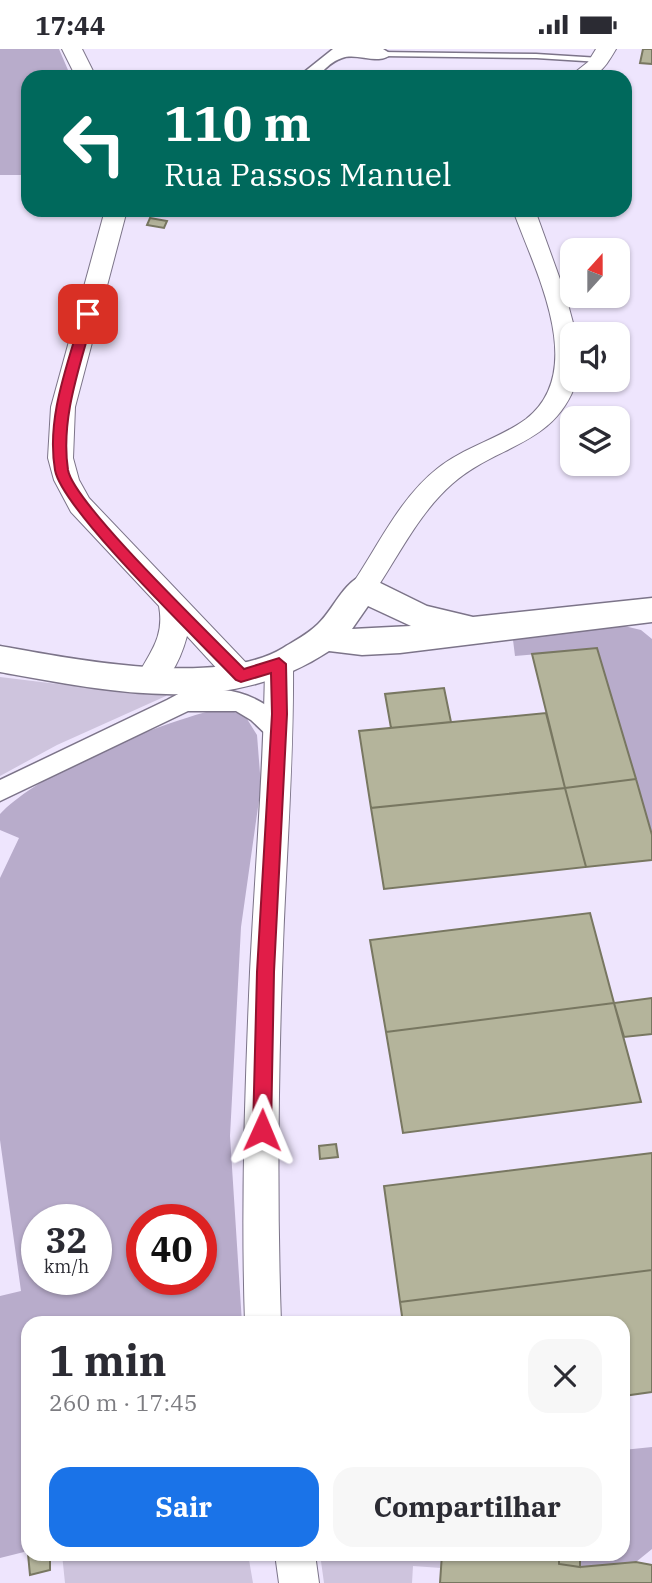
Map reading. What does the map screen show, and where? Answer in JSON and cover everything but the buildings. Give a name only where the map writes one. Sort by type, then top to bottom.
[{"type":"main road","points":[[0,659],[64,670],[150,679],[231,678],[296,657],[337,626],[364,587],[383,602],[408,614],[473,630]]},
{"type":"main road","points":[[325,637],[347,643],[381,644],[473,630],[652,610]]},
{"type":"street","points":[[72,49],[82,70]]},
{"type":"street","points":[[316,70],[342,51],[383,54]]},
{"type":"street","points":[[586,70],[603,54]]},
{"type":"street","points":[[0,791],[231,678],[172,605],[80,505],[62,474],[59,457],[63,407],[114,217]]},
{"type":"street","points":[[364,587],[434,485],[456,468],[533,426],[547,414],[563,387],[568,364],[566,342],[526,217]]},
{"type":"street","points":[[150,679],[174,638],[176,624],[172,605]]},
{"type":"street","points":[[263,1316],[260,1235],[265,972],[279,732],[279,664]]},
{"type":"street","points":[[175,707],[222,698],[236,700],[260,712],[279,732]]},
{"type":"street","points":[[296,1561],[299,1583]]},
{"type":"lane","points":[[383,54],[603,54]]},
{"type":"shaded area","points":[[0,49],[59,49],[68,70],[21,70],[21,175],[0,175]]},
{"type":"shaded area","points":[[620,625],[641,630],[652,639],[652,835],[597,649],[515,656],[513,640]]},
{"type":"shaded area","points":[[0,677],[123,692],[167,692],[166,696],[57,745],[0,776]]},
{"type":"shaded area","points":[[218,709],[244,714],[257,735],[261,786],[241,927],[230,1136],[242,1316],[21,1316],[21,1553],[0,1558],[0,1296],[21,1291],[0,1140],[0,878],[19,838],[0,830],[0,814],[43,781],[134,737]]},
{"type":"shaded area","points":[[652,1447],[652,1549],[636,1562],[580,1567],[580,1561],[630,1561],[630,1449]]},
{"type":"shaded area","points":[[63,1561],[249,1561],[253,1583],[65,1583]]},
{"type":"shaded area","points":[[321,1561],[442,1561],[441,1568],[413,1566],[412,1583],[324,1583]]},
{"type":"route","points":[[88,314],[63,407],[59,439],[62,474],[70,489],[80,505],[109,537],[241,676],[279,664],[279,714],[265,972],[262,1130]]}]
